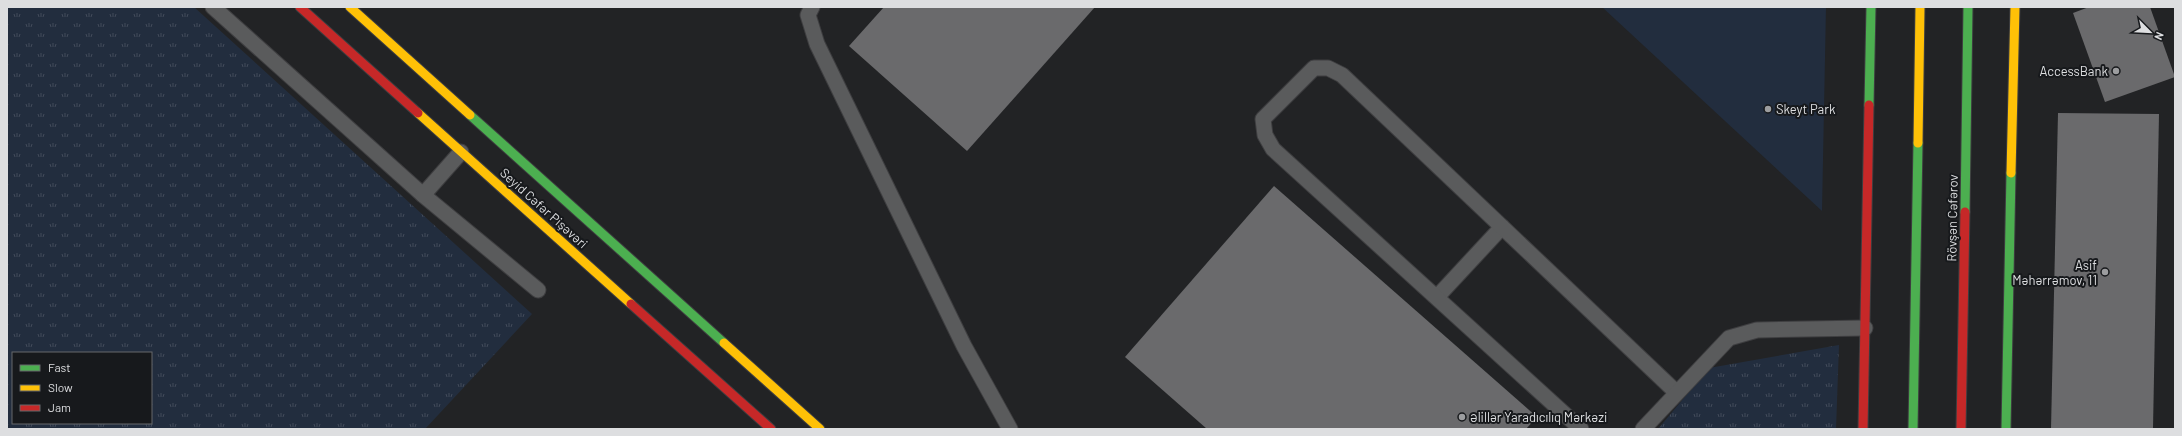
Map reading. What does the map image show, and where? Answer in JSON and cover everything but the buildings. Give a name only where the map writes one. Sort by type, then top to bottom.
[{"type":"main road","name":"Seyid Cəfər Pişəvəri","points":[[300,7],[771,429]]},
{"type":"main road","name":"Seyid Cəfər Pişəvəri","points":[[350,7],[820,429]]},
{"type":"main road","points":[[1864,429],[1871,7]]},
{"type":"main road","points":[[1913,429],[1920,7]]},
{"type":"main road","name":"Rövşən Cəfərov","points":[[1962,429],[1968,7]]},
{"type":"main road","points":[[2006,429],[2014,7]]},
{"type":"lane","points":[[213,7],[423,195],[538,290]]},
{"type":"lane","points":[[812,7],[808,15],[817,44],[964,346],[1010,429]]},
{"type":"lane","points":[[1581,429],[1273,149],[1264,135],[1263,119],[1314,68],[1328,68],[1342,75],[1676,392]]},
{"type":"lane","points":[[423,195],[461,152]]},
{"type":"lane","points":[[1437,297],[1502,227]]},
{"type":"lane","points":[[1643,429],[1676,392],[1729,338],[1756,330],[1865,328]]},
{"type":"green space","points":[[7,7],[194,7],[532,314],[425,429],[7,429]]},
{"type":"green space","name":"Skeyt Park","points":[[1602,7],[1826,7],[1822,211]]},
{"type":"green space","points":[[1839,345],[1836,429],[1658,429],[1709,368]]},
{"type":"traffic: fast","points":[[1869,105],[1871,7]]},
{"type":"traffic: fast","points":[[1965,212],[1968,7]]},
{"type":"traffic: fast","points":[[470,115],[724,343]]},
{"type":"traffic: fast","points":[[1913,429],[1918,143]]},
{"type":"traffic: fast","points":[[2006,429],[2011,173]]},
{"type":"traffic: slow","points":[[350,7],[470,115]]},
{"type":"traffic: slow","points":[[1918,143],[1920,7]]},
{"type":"traffic: slow","points":[[2011,173],[2015,7]]},
{"type":"traffic: slow","points":[[418,113],[631,304]]},
{"type":"traffic: slow","points":[[724,343],[820,429]]},
{"type":"traffic: jam","points":[[300,7],[418,113]]},
{"type":"traffic: jam","points":[[1863,429],[1869,105]]},
{"type":"traffic: jam","points":[[1961,429],[1965,212]]},
{"type":"traffic: jam","points":[[631,304],[771,429]]},
{"type":"place","name":"AccessBank","points":[[2116,71]]},
{"type":"place","name":"Skeyt Park","points":[[1768,109]]},
{"type":"place","name":"Asif Məhərrəmov, 11","points":[[2105,272]]},
{"type":"place","name":"Əlillər Yaradıcılıq Mərkəzi","points":[[1462,417]]}]
